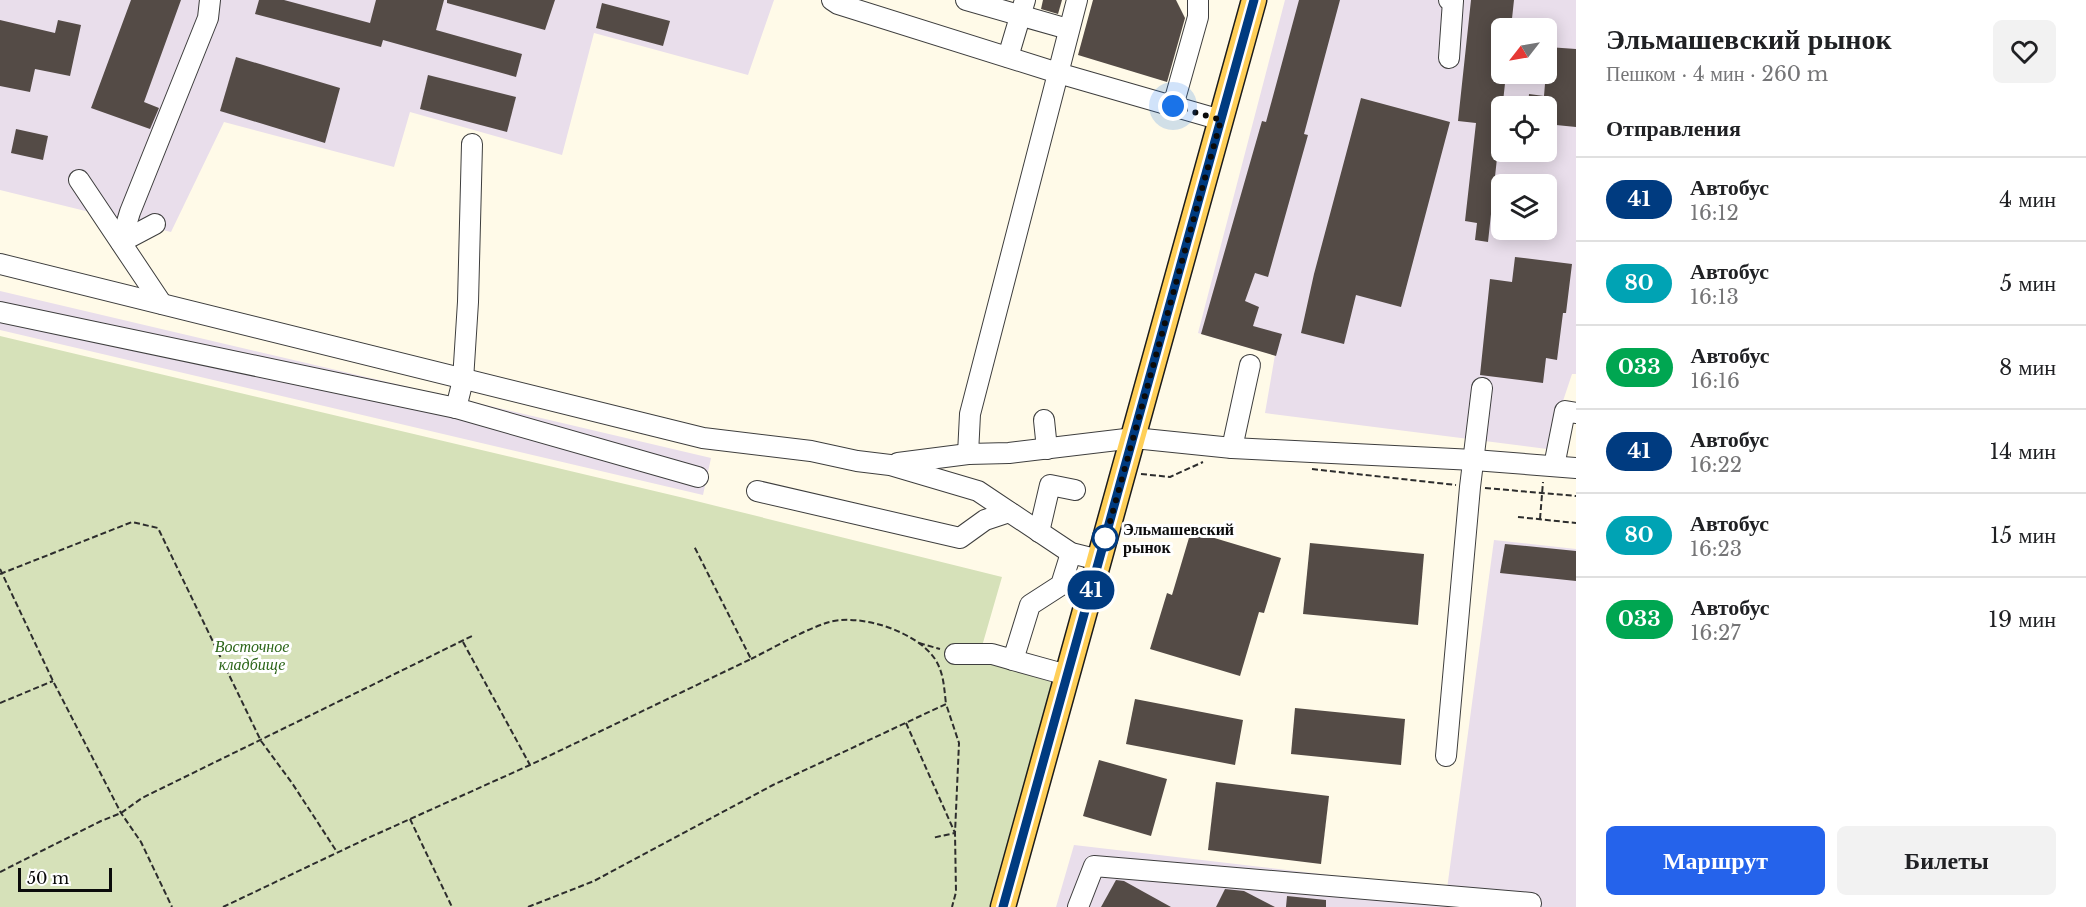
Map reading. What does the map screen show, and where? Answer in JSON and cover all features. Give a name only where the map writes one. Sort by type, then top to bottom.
[{"type":"main road","points":[[1003,907],[1134,438],[1213,117],[1254,0]]},
{"type":"street","points":[[121,242],[130,212],[208,18],[210,0]]},
{"type":"street","points":[[832,0],[838,4],[1058,73],[1213,117]]},
{"type":"street","points":[[966,0],[1023,8],[1068,29]]},
{"type":"street","points":[[968,454],[970,414],[1077,0]]},
{"type":"street","points":[[1173,106],[1198,17],[1198,0]]},
{"type":"street","points":[[1449,0],[1453,1],[1449,58]]},
{"type":"street","points":[[1008,57],[1023,8]]},
{"type":"street","points":[[456,408],[463,380],[472,144]]},
{"type":"street","points":[[79,180],[162,304]]},
{"type":"street","points":[[121,242],[155,224]]},
{"type":"street","points":[[0,264],[703,438],[811,451],[857,461],[890,465],[978,490],[1071,553],[1099,560]]},
{"type":"street","points":[[0,312],[456,408],[698,477]]},
{"type":"street","points":[[1232,448],[1250,365]]},
{"type":"street","points":[[1446,756],[1470,487],[1482,388]]},
{"type":"street","points":[[1549,466],[1565,411],[1576,413]]},
{"type":"street","points":[[1044,420],[1047,449]]},
{"type":"street","points":[[890,465],[968,454],[1009,453],[1134,438],[1232,448],[1474,460],[1576,468]]},
{"type":"street","points":[[1039,532],[1050,484],[1075,490]]},
{"type":"street","points":[[757,491],[960,538],[985,520],[1010,512]]},
{"type":"street","points":[[1013,660],[1030,605],[1061,585],[1071,553]]},
{"type":"street","points":[[955,654],[992,654],[1067,675]]},
{"type":"street","points":[[1078,907],[1094,866],[1530,903]]},
{"type":"path","points":[[1140,474],[1170,477],[1212,458]]},
{"type":"path","points":[[1540,519],[1542,493],[1549,466]]},
{"type":"path","points":[[1306,468],[1470,487],[1576,496]]},
{"type":"path","points":[[1518,517],[1576,523]]},
{"type":"path","points":[[1,574],[132,522],[158,528],[261,741],[292,783],[337,852]]},
{"type":"path","points":[[694,546],[751,659]]},
{"type":"path","points":[[0,569],[53,681],[121,813],[141,842],[172,907]]},
{"type":"path","points":[[223,907],[337,852],[530,765],[827,623],[852,618],[888,628],[918,642],[955,654]]},
{"type":"path","points":[[0,872],[121,813],[142,798],[472,636]]},
{"type":"path","points":[[463,642],[530,765]]},
{"type":"path","points":[[918,642],[935,658],[943,674],[946,704],[959,743],[955,833],[956,892],[952,907]]},
{"type":"path","points":[[0,703],[53,681]]},
{"type":"path","points":[[528,907],[594,881],[773,785],[946,704]]},
{"type":"path","points":[[906,723],[955,833]]},
{"type":"path","points":[[410,819],[452,907]]},
{"type":"path","points":[[932,838],[955,833]]},
{"type":"shaded area","points":[[0,0],[774,0],[748,75],[594,33],[562,155],[410,112],[394,167],[224,122],[171,232],[0,190]]},
{"type":"shaded area","points":[[1285,0],[1576,0],[1576,374],[1572,374],[1547,449],[1265,413],[1275,355],[1198,333]]},
{"type":"shaded area","points":[[0,291],[711,458],[703,495],[0,330]]},
{"type":"shaded area","points":[[1494,540],[1576,549],[1576,907],[1056,907],[1074,845],[1447,889]]},
{"type":"green space","name":"Восточное кладбище","points":[[0,336],[684,498],[1002,577],[978,660],[1052,682],[990,907],[0,907]]},
{"type":"building","points":[[131,0],[181,0],[144,102],[159,108],[150,129],[91,108]]},
{"type":"building","points":[[259,0],[284,0],[370,23],[376,0],[444,0],[436,30],[522,54],[516,77],[383,40],[381,47],[255,14]]},
{"type":"building","points":[[447,0],[555,0],[545,30],[447,3]]},
{"type":"building","points":[[1043,0],[1062,0],[1058,14],[1041,9]]},
{"type":"building","points":[[1093,0],[1176,0],[1185,18],[1167,82],[1078,55]]},
{"type":"building","points":[[1299,0],[1340,0],[1304,134],[1308,135],[1268,277],[1255,273],[1245,301],[1259,307],[1253,326],[1282,334],[1276,356],[1201,334],[1262,121],[1266,122]]},
{"type":"building","points":[[1471,0],[1514,0],[1512,18],[1491,18],[1491,84],[1505,84],[1504,96],[1491,96],[1491,162],[1497,162],[1495,174],[1491,174],[1488,242],[1475,240],[1477,223],[1465,221],[1476,123],[1458,121]]},
{"type":"building","points":[[602,3],[670,21],[663,46],[596,28]]},
{"type":"building","points":[[0,20],[55,33],[58,20],[81,25],[70,76],[35,69],[30,92],[0,86]]},
{"type":"building","points":[[1557,48],[1576,49],[1576,127],[1557,125],[1557,96],[1544,96],[1545,84],[1557,84]]},
{"type":"building","points":[[236,57],[340,88],[325,143],[220,111]]},
{"type":"building","points":[[428,75],[516,97],[507,132],[420,109]]},
{"type":"building","points":[[1361,98],[1450,122],[1401,307],[1356,295],[1344,344],[1301,333],[1314,274]]},
{"type":"building","points":[[16,129],[48,136],[43,160],[11,153]]},
{"type":"building","points":[[1515,257],[1572,264],[1557,360],[1546,358],[1543,383],[1480,375],[1490,279],[1512,282]]},
{"type":"building","points":[[1191,531],[1281,558],[1264,613],[1259,612],[1240,676],[1150,649],[1167,593],[1172,595]]},
{"type":"building","points":[[1310,543],[1424,554],[1418,625],[1303,614]]},
{"type":"building","points":[[1505,544],[1576,551],[1576,581],[1500,573]]},
{"type":"building","points":[[1135,699],[1243,720],[1235,765],[1126,744]]},
{"type":"building","points":[[1295,708],[1405,719],[1401,765],[1291,754]]},
{"type":"building","points":[[1099,760],[1167,779],[1151,836],[1083,816]]},
{"type":"building","points":[[1216,782],[1329,796],[1321,864],[1208,850]]},
{"type":"building","points":[[1116,880],[1124,881],[1171,907],[1101,907]]},
{"type":"building","points":[[1225,889],[1244,891],[1275,907],[1216,907]]},
{"type":"building","points":[[1287,896],[1326,900],[1326,907],[1286,907]]},
{"type":"bus line","name":"41","points":[[1003,907],[1254,0]]},
{"type":"place","name":"Эльмашевский рынок","points":[[1105,538]]},
{"type":"route","points":[[1105,538],[1105,540],[1221,120],[1173,106]]}]
